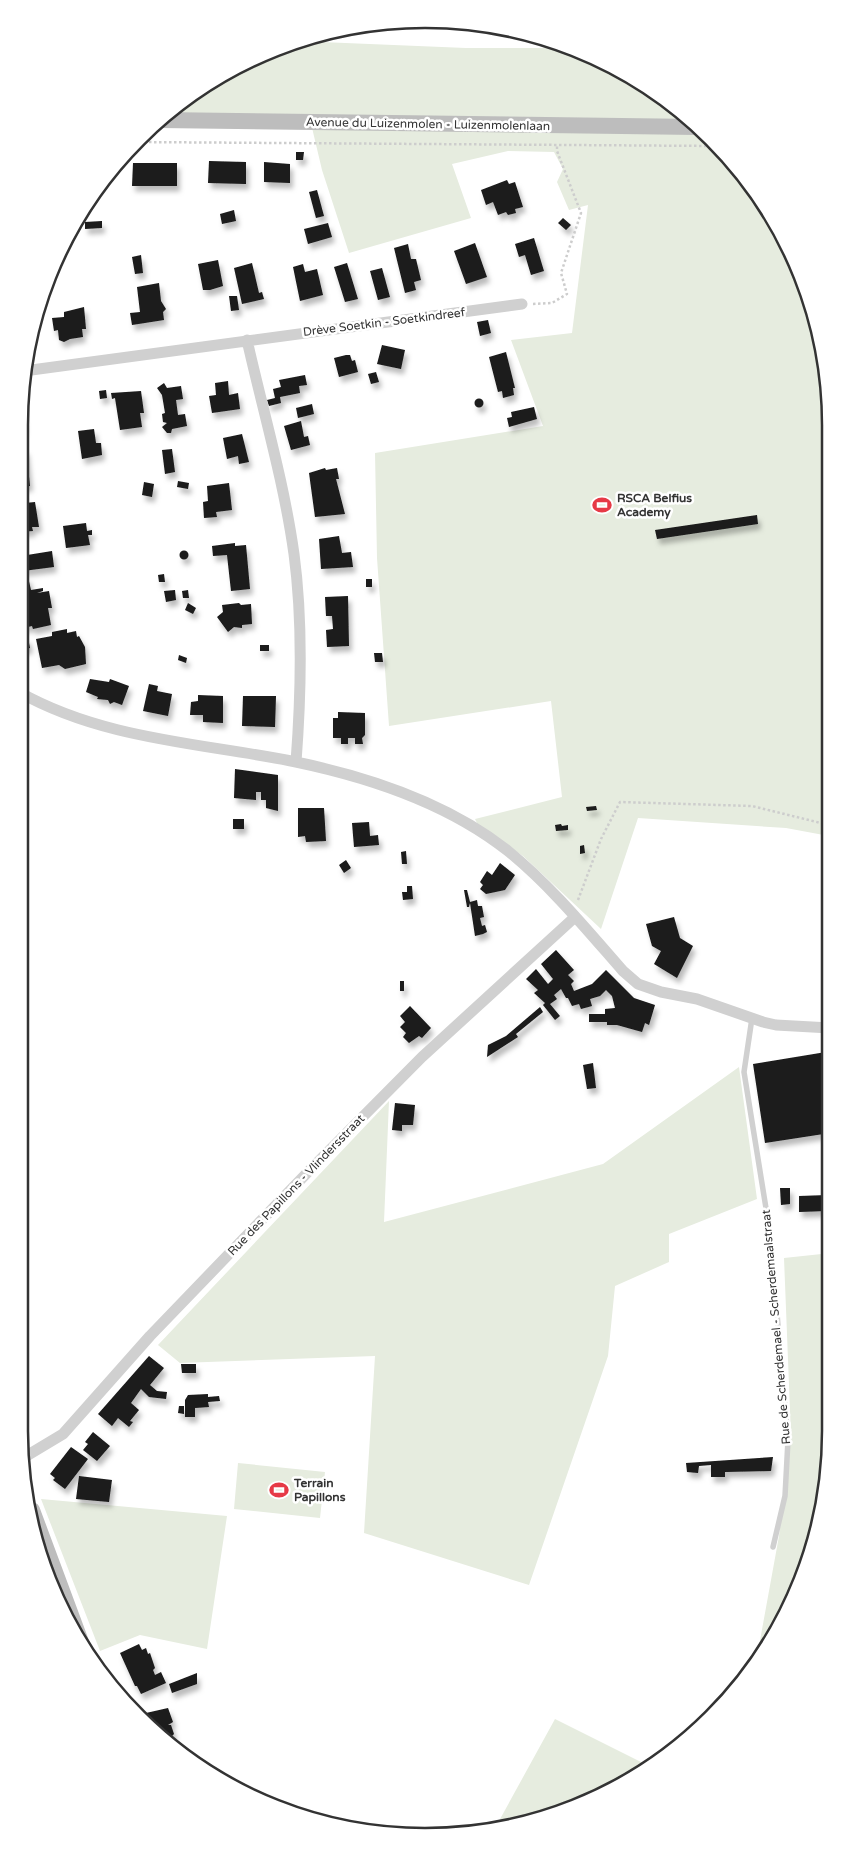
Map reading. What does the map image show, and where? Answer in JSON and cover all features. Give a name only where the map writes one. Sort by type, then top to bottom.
[{"type":"street","name":"Avenue du Luizenmolen - Luizenmolenlaan","points":[[170,120],[689,128]]},
{"type":"street","name":"Drève Soetkin - Soetkindreef","points":[[31,370],[522,304]]},
{"type":"street","points":[[247,340],[276,465],[294,555],[298,614],[299,726],[296,762]]},
{"type":"street","points":[[28,697],[80,719],[137,736],[296,762],[358,778],[455,817],[506,850],[533,873],[623,971],[638,984],[661,992],[697,999],[776,1025],[822,1028]]},
{"type":"street","name":"Rue des Papillons - Vlindersstraat","points":[[28,1455],[63,1434],[150,1336],[306,1174],[422,1057],[572,914]]},
{"type":"street","points":[[42,1536],[68,1607]]},
{"type":"lane","name":"Rue de Scherdemael - Scherdemaalstraat","points":[[752,1018],[744,1072],[770,1233],[788,1440],[785,1496],[773,1548]]},
{"type":"path","points":[[146,142],[557,145],[636,143],[708,146]]},
{"type":"path","points":[[522,304],[552,304],[567,294],[560,273],[581,213],[557,151],[557,145]]},
{"type":"path","points":[[572,914],[601,840],[620,802],[752,806],[822,823]]},
{"type":"shaded area","name":"RSCA Belfius Academy","points":[[319,42],[466,48],[550,48],[601,68],[646,94],[687,126],[706,144],[724,163],[756,204],[782,249],[801,297],[815,347],[822,399],[822,835],[786,828],[638,818],[601,929],[523,856],[478,825],[475,819],[562,797],[551,701],[389,726],[377,558],[375,453],[543,426],[511,340],[572,333],[588,205],[569,210],[557,182],[563,169],[554,152],[508,151],[452,164],[471,218],[349,253],[322,170],[309,115],[178,114],[204,94],[249,68]]},
{"type":"shaded area","points":[[739,1067],[757,1199],[669,1234],[669,1262],[615,1286],[608,1356],[529,1585],[364,1533],[375,1356],[180,1363],[158,1345],[389,1101],[384,1222],[603,1164]]},
{"type":"shaded area","points":[[822,1254],[822,1457],[815,1509],[801,1559],[782,1607],[758,1648],[779,1536],[791,1436],[784,1258]]},
{"type":"shaded area","name":"Terrain Papillons","points":[[238,1463],[325,1472],[320,1518],[234,1509]]},
{"type":"shaded area","points":[[41,1499],[227,1516],[207,1649],[140,1635],[100,1651]]},
{"type":"shaded area","points":[[555,1719],[644,1763],[601,1788],[577,1798],[528,1815],[499,1822]]},
{"type":"building","points":[[296,152],[304,152],[303,160],[296,160]]},
{"type":"building","points":[[209,161],[246,162],[246,184],[208,183]]},
{"type":"building","points":[[264,162],[290,164],[290,183],[264,182]]},
{"type":"building","points":[[133,163],[177,163],[177,186],[132,186]]},
{"type":"building","points":[[507,180],[509,184],[515,182],[523,207],[515,209],[516,213],[508,215],[506,212],[498,215],[493,202],[486,205],[481,190]]},
{"type":"building","points":[[317,190],[324,216],[316,218],[309,192]]},
{"type":"building","points":[[234,210],[236,221],[222,224],[220,214]]},
{"type":"building","points":[[563,218],[571,225],[566,230],[558,223]]},
{"type":"building","points":[[102,221],[102,228],[85,229],[85,222]]},
{"type":"building","points":[[328,223],[332,237],[308,244],[304,229]]},
{"type":"building","points":[[534,238],[544,271],[531,275],[525,255],[519,257],[515,244]]},
{"type":"building","points":[[475,243],[487,277],[466,284],[454,251]]},
{"type":"building","points":[[408,244],[411,259],[416,259],[421,280],[414,282],[416,290],[405,293],[394,248]]},
{"type":"building","points":[[141,255],[143,273],[135,274],[132,257]]},
{"type":"building","points":[[218,260],[223,286],[203,290],[198,264]]},
{"type":"building","points":[[252,263],[259,293],[262,292],[264,299],[242,304],[234,268]]},
{"type":"building","points":[[347,263],[358,299],[345,302],[334,267]]},
{"type":"building","points":[[303,264],[305,272],[317,269],[323,295],[300,301],[293,267]]},
{"type":"building","points":[[382,268],[390,297],[378,300],[370,271]]},
{"type":"building","points":[[159,283],[161,301],[166,309],[163,312],[164,320],[132,325],[130,313],[140,312],[137,287]]},
{"type":"building","points":[[229,296],[237,296],[239,310],[231,311]]},
{"type":"building","points":[[84,307],[86,329],[82,329],[83,337],[64,342],[59,340],[58,330],[54,331],[52,318],[64,317],[64,312]]},
{"type":"building","points":[[488,320],[491,333],[480,336],[477,322]]},
{"type":"building","points":[[382,345],[405,350],[401,369],[377,364]]},
{"type":"building","points":[[506,352],[515,388],[513,388],[514,395],[503,398],[502,391],[498,392],[489,357]]},
{"type":"building","points":[[350,355],[352,361],[355,360],[358,372],[339,377],[334,358]]},
{"type":"building","points":[[376,372],[379,382],[371,384],[368,374]]},
{"type":"building","points":[[305,375],[307,385],[299,386],[300,393],[280,397],[281,403],[269,406],[267,400],[275,398],[273,389],[281,387],[279,380]]},
{"type":"building","points":[[228,381],[229,395],[238,393],[240,409],[212,413],[209,396],[216,395],[215,383]]},
{"type":"building","points":[[164,383],[167,388],[181,386],[183,399],[176,400],[178,415],[185,414],[187,426],[172,429],[171,433],[167,433],[162,427],[167,423],[163,422],[162,414],[165,413],[162,395],[157,388]]},
{"type":"building","points":[[106,390],[107,398],[100,399],[99,391]]},
{"type":"building","points":[[141,391],[144,413],[140,413],[142,427],[120,430],[115,398],[112,399],[111,393]]},
{"type":"building","points":[[479,398],[484,403],[479,408],[474,403]]},
{"type":"building","points":[[312,404],[314,414],[298,418],[296,408]]},
{"type":"building","points":[[534,407],[537,419],[509,427],[507,418],[512,417],[511,412]]},
{"type":"building","points":[[301,421],[304,437],[308,436],[310,445],[291,450],[284,426]]},
{"type":"building","points":[[94,429],[96,443],[101,443],[102,455],[82,459],[78,431]]},
{"type":"building","points":[[242,434],[249,462],[239,464],[238,456],[227,459],[223,438]]},
{"type":"building","points":[[172,449],[175,472],[165,474],[162,450]]},
{"type":"building","points":[[28,468],[30,486],[28,486]]},
{"type":"building","points":[[325,468],[326,470],[337,468],[339,479],[336,479],[345,514],[315,517],[309,473]]},
{"type":"building","points":[[178,481],[189,483],[188,489],[177,487]]},
{"type":"building","points":[[144,482],[154,484],[152,497],[142,495]]},
{"type":"building","points":[[229,483],[232,510],[216,512],[217,517],[204,518],[203,502],[208,501],[207,486]]},
{"type":"building","points":[[35,502],[39,527],[32,527],[33,531],[28,531],[28,503]]},
{"type":"building","points":[[757,515],[758,524],[657,539],[655,530]]},
{"type":"building","points":[[86,523],[87,531],[92,530],[92,535],[88,535],[90,545],[66,548],[63,526]]},
{"type":"building","points":[[339,536],[342,553],[351,552],[353,567],[321,569],[319,539]]},
{"type":"building","points":[[235,543],[235,546],[246,545],[250,589],[231,591],[227,555],[213,556],[212,546]]},
{"type":"building","points":[[52,551],[54,567],[28,570],[28,555]]},
{"type":"building","points":[[184,551],[188,555],[184,559],[180,555]]},
{"type":"building","points":[[164,574],[165,582],[159,582],[158,575]]},
{"type":"building","points":[[28,577],[31,590],[43,588],[43,591],[37,593],[49,591],[52,608],[48,608],[51,625],[33,629],[32,626],[28,627]]},
{"type":"building","points":[[366,579],[372,579],[372,587],[366,587]]},
{"type":"building","points":[[175,590],[176,600],[166,602],[164,591]]},
{"type":"building","points":[[188,590],[189,598],[183,598],[182,591]]},
{"type":"building","points":[[348,596],[349,646],[327,647],[326,630],[333,629],[332,616],[326,616],[325,597]]},
{"type":"building","points":[[188,603],[196,608],[193,614],[185,610]]},
{"type":"building","points":[[239,603],[241,605],[251,604],[252,624],[242,625],[242,628],[234,627],[228,632],[217,617],[223,612],[222,605]]},
{"type":"building","points":[[67,629],[67,633],[76,631],[77,637],[79,636],[85,647],[86,664],[65,669],[59,665],[42,668],[36,639],[52,636],[52,632]]},
{"type":"building","points":[[260,645],[269,645],[269,651],[260,651]]},
{"type":"building","points":[[374,653],[382,653],[383,662],[375,662]]},
{"type":"building","points":[[179,655],[187,658],[186,663],[178,660]]},
{"type":"building","points":[[90,679],[109,682],[110,679],[129,686],[122,705],[114,702],[110,704],[108,700],[97,699],[98,697],[86,692]]},
{"type":"building","points":[[149,684],[158,686],[157,691],[172,694],[168,716],[143,711]]},
{"type":"building","points":[[198,695],[223,696],[223,723],[203,722],[203,715],[190,715],[191,702],[198,701]]},
{"type":"building","points":[[243,696],[276,696],[275,727],[242,726]]},
{"type":"building","points":[[338,712],[365,713],[363,744],[355,744],[355,738],[348,738],[348,744],[341,744],[341,738],[333,738],[333,718],[338,718]]},
{"type":"building","points":[[235,769],[278,775],[278,811],[266,808],[266,800],[261,800],[261,792],[256,792],[256,800],[234,798]]},
{"type":"building","points":[[596,806],[597,810],[587,811],[586,807]]},
{"type":"building","points":[[298,808],[324,808],[326,841],[306,842],[305,836],[298,837]]},
{"type":"building","points":[[233,819],[244,819],[244,829],[233,829]]},
{"type":"building","points":[[369,822],[370,836],[378,835],[379,845],[354,847],[352,823]]},
{"type":"building","points":[[561,824],[562,826],[568,825],[568,830],[556,831],[555,825]]},
{"type":"building","points":[[584,845],[585,853],[580,854],[580,846]]},
{"type":"building","points":[[406,851],[407,864],[402,864],[401,852]]},
{"type":"building","points":[[346,860],[351,868],[344,873],[339,865]]},
{"type":"building","points":[[500,863],[515,875],[505,890],[486,894],[480,889],[483,885],[480,882],[487,871],[492,875]]},
{"type":"building","points":[[407,886],[412,886],[413,899],[403,900],[402,892],[407,892]]},
{"type":"building","points":[[464,890],[467,890],[470,902],[477,900],[478,906],[482,906],[484,917],[480,918],[482,926],[485,925],[487,932],[483,934],[475,936],[470,903],[469,907],[467,907]]},
{"type":"building","points":[[674,917],[680,938],[693,946],[677,978],[654,964],[661,951],[652,946],[646,924]]},
{"type":"building","points":[[556,950],[574,970],[568,975],[574,981],[571,984],[574,991],[592,984],[606,970],[634,998],[655,1005],[649,1025],[645,1023],[642,1032],[617,1025],[607,1025],[607,1022],[589,1022],[589,1014],[605,1014],[605,1009],[615,1008],[612,996],[606,990],[600,996],[590,999],[592,1006],[581,1009],[579,1004],[572,1006],[561,989],[554,995],[557,999],[550,1004],[560,1016],[555,1020],[543,1005],[545,1003],[534,993],[538,990],[526,979],[536,969],[548,984],[553,979],[541,964]]},
{"type":"building","points":[[400,981],[404,981],[404,991],[400,991]]},
{"type":"building","points":[[410,1006],[431,1028],[422,1038],[419,1036],[409,1043],[403,1037],[406,1033],[400,1027],[405,1022],[400,1016]]},
{"type":"building","points":[[540,1007],[543,1012],[516,1034],[518,1037],[487,1057],[488,1045],[506,1036]]},
{"type":"building","points":[[822,1053],[822,1134],[765,1143],[753,1064]]},
{"type":"building","points":[[593,1063],[596,1088],[587,1089],[583,1065]]},
{"type":"building","points":[[395,1103],[415,1105],[413,1125],[402,1125],[402,1131],[392,1130]]},
{"type":"building","points":[[780,1188],[790,1188],[790,1204],[781,1205]]},
{"type":"building","points":[[822,1195],[822,1211],[799,1212],[799,1196]]},
{"type":"building","points":[[149,1356],[164,1368],[150,1385],[157,1391],[167,1392],[166,1399],[149,1397],[141,1389],[131,1403],[139,1410],[130,1421],[133,1422],[129,1427],[118,1418],[112,1426],[98,1414]]},
{"type":"building","points":[[181,1364],[196,1364],[196,1373],[182,1373]]},
{"type":"building","points":[[208,1394],[208,1397],[219,1396],[220,1401],[208,1402],[209,1407],[195,1408],[195,1417],[185,1417],[185,1400],[188,1395]]},
{"type":"building","points":[[179,1406],[184,1406],[184,1414],[178,1413]]},
{"type":"building","points":[[93,1432],[110,1446],[97,1461],[83,1450],[88,1444],[85,1442]]},
{"type":"building","points":[[71,1447],[88,1459],[65,1489],[53,1480],[55,1478],[50,1474]]},
{"type":"building","points":[[773,1457],[771,1471],[725,1472],[725,1477],[711,1477],[711,1465],[699,1466],[698,1473],[687,1472],[686,1463]]},
{"type":"building","points":[[79,1476],[112,1480],[109,1502],[76,1499]]},
{"type":"building","points":[[139,1644],[142,1650],[146,1648],[148,1654],[150,1653],[155,1668],[153,1670],[155,1675],[161,1672],[166,1683],[141,1694],[137,1686],[135,1686],[120,1653]]},
{"type":"building","points":[[197,1673],[197,1684],[172,1693],[169,1684]]},
{"type":"building","points":[[168,1708],[173,1722],[168,1725],[171,1725],[174,1734],[171,1737],[146,1713]]},
{"type":"place","name":"RSCA Belfius Academy","points":[[602,505]]},
{"type":"place","name":"Terrain Papillons","points":[[279,1490]]}]
